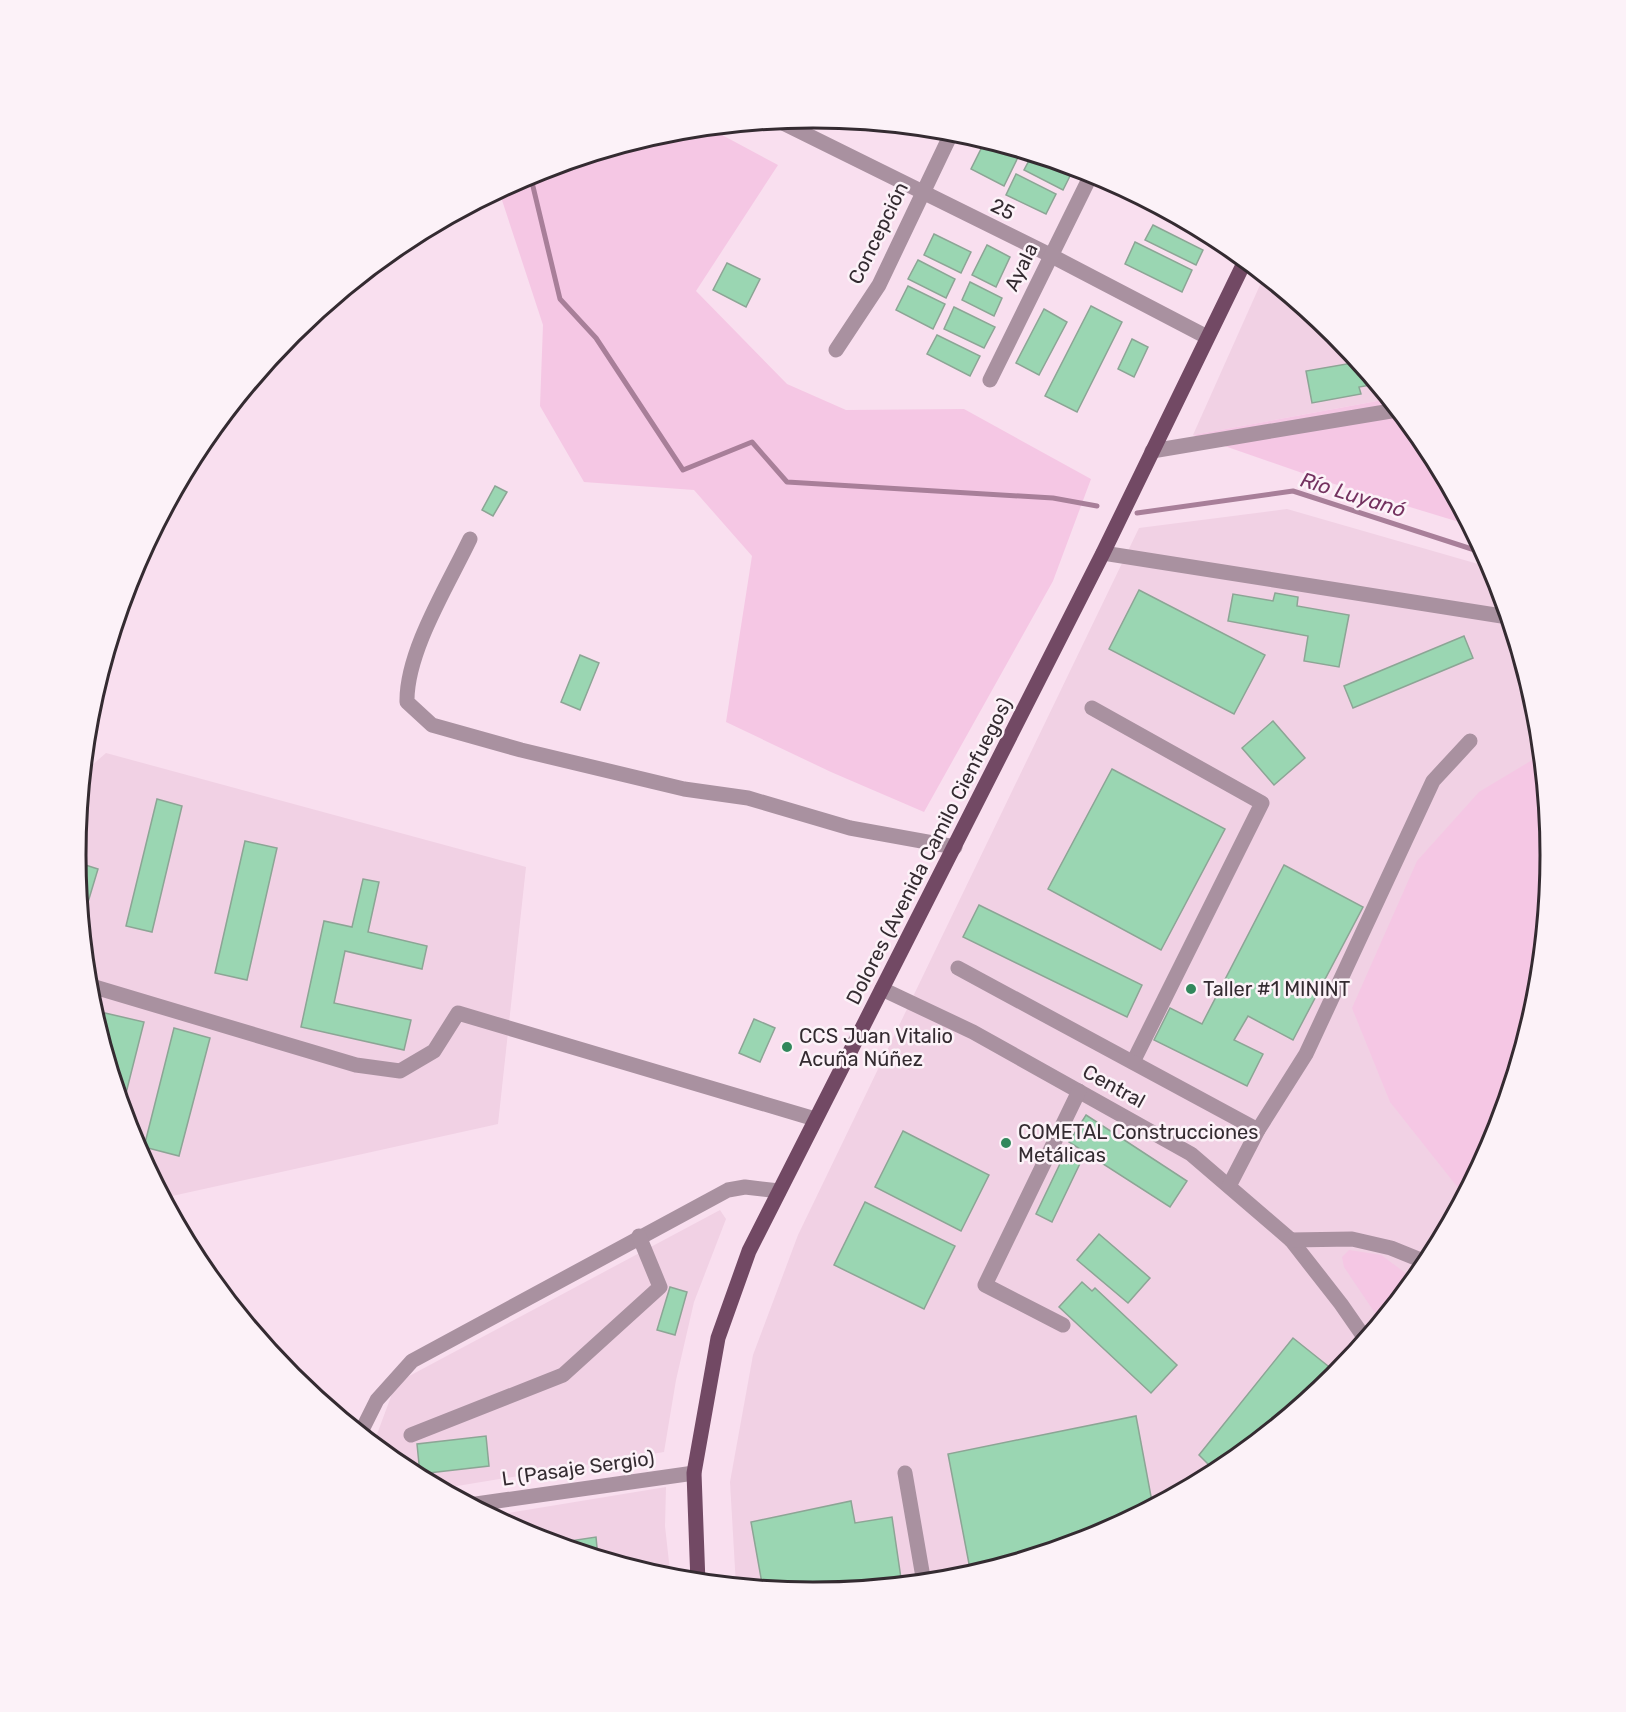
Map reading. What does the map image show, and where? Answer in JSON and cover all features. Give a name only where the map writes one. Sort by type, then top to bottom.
[{"type":"main road","name":"Dolores (Avenida Camilo Cienfuegos)","points":[[698,1574],[694,1473],[718,1338],[749,1251],[1103,553],[1241,268]]},
{"type":"street","name":"25","points":[[795,129],[1050,255],[1207,337]]},
{"type":"street","name":"Concepción","points":[[836,350],[879,285],[948,141]]},
{"type":"street","name":"Ayala","points":[[990,380],[1087,183]]},
{"type":"street","points":[[1152,451],[1389,411]]},
{"type":"street","points":[[470,539],[415,655],[406,681],[406,702],[432,725],[521,750],[684,789],[748,798],[850,828],[954,847]]},
{"type":"street","points":[[1103,553],[1500,616]]},
{"type":"street","points":[[1092,708],[1262,803],[1133,1062]]},
{"type":"street","points":[[1229,1186],[1258,1130],[1306,1054],[1433,781],[1470,741]]},
{"type":"street","points":[[958,968],[1258,1130]]},
{"type":"street","points":[[97,988],[356,1065],[400,1071],[434,1051],[458,1012],[815,1119]]},
{"type":"street","name":"Central","points":[[882,989],[973,1032],[1191,1154],[1291,1240],[1362,1334]]},
{"type":"street","points":[[1063,1325],[986,1285],[1079,1091]]},
{"type":"street","points":[[363,1428],[377,1400],[412,1361],[639,1236],[728,1190],[745,1187],[779,1191]]},
{"type":"street","points":[[411,1435],[563,1375],[660,1287],[639,1236]]},
{"type":"street","points":[[1291,1240],[1352,1239],[1391,1248],[1419,1259]]},
{"type":"street","name":"L (Pasaje Sergio)","points":[[482,1503],[694,1473]]},
{"type":"street","points":[[905,1473],[923,1575]]},
{"type":"shaded area","points":[[721,135],[778,165],[696,291],[787,384],[846,410],[964,409],[1091,479],[1053,581],[924,812],[831,772],[726,722],[752,556],[694,490],[584,482],[540,406],[543,325],[502,199],[579,167],[625,153],[671,142]]},
{"type":"shaded area","points":[[1261,283],[1293,309],[1327,342],[1380,401],[1193,435]]},
{"type":"shaded area","points":[[1380,401],[1418,452],[1459,522],[1331,483],[1193,435]]},
{"type":"shaded area","points":[[1287,509],[1479,564],[1502,622],[1516,668],[1527,714],[1539,808],[1539,904],[1534,951],[1527,998],[1502,1090],[1485,1134],[1443,1220],[1390,1299],[1360,1336],[1293,1403],[1217,1461],[1177,1486],[1091,1528],[1001,1559],[955,1570],[861,1582],[765,1582],[736,1579],[730,1482],[753,1355],[798,1235],[1139,528]]},
{"type":"shaded area","points":[[106,753],[526,867],[498,1124],[171,1196],[141,1134],[124,1090],[99,998],[87,904],[87,808],[92,766]]},
{"type":"shaded area","points":[[1534,759],[1539,808],[1539,904],[1527,998],[1516,1044],[1485,1134],[1460,1188],[1390,1102],[1352,1008],[1417,861],[1479,792]]},
{"type":"shaded area","points":[[720,1210],[726,1219],[694,1302],[676,1380],[664,1452],[451,1487],[376,1437],[396,1383]]},
{"type":"shaded area","points":[[1349,1250],[1381,1255],[1408,1275],[1377,1315],[1344,1267],[1342,1257]]},
{"type":"shaded area","points":[[666,1487],[665,1526],[670,1570],[579,1545],[503,1514]]},
{"type":"building","points":[[981,148],[1018,158],[1004,186],[971,169]]},
{"type":"building","points":[[1029,161],[1070,176],[1063,190],[1024,170]]},
{"type":"building","points":[[1016,174],[1056,194],[1046,214],[1006,195]]},
{"type":"building","points":[[1153,225],[1203,250],[1196,265],[1145,240]]},
{"type":"building","points":[[934,234],[971,252],[961,273],[924,255]]},
{"type":"building","points":[[1135,242],[1192,270],[1182,292],[1125,264]]},
{"type":"building","points":[[987,245],[1010,257],[996,287],[972,275]]},
{"type":"building","points":[[918,260],[955,279],[946,298],[908,279]]},
{"type":"building","points":[[727,263],[760,279],[746,307],[713,290]]},
{"type":"building","points":[[970,282],[1002,298],[994,316],[962,300]]},
{"type":"building","points":[[908,286],[945,304],[933,329],[896,310]]},
{"type":"building","points":[[1091,306],[1122,322],[1077,412],[1045,396]]},
{"type":"building","points":[[954,307],[995,327],[984,348],[944,329]]},
{"type":"building","points":[[1044,309],[1067,322],[1039,375],[1016,363]]},
{"type":"building","points":[[937,335],[980,356],[970,376],[927,354]]},
{"type":"building","points":[[1132,339],[1148,347],[1134,377],[1118,369]]},
{"type":"building","points":[[1348,364],[1368,385],[1359,387],[1361,394],[1312,403],[1306,371]]},
{"type":"building","points":[[495,486],[507,492],[493,516],[482,510]]},
{"type":"building","points":[[1139,590],[1265,655],[1234,714],[1109,649]]},
{"type":"building","points":[[1275,593],[1298,597],[1297,606],[1349,615],[1339,667],[1304,661],[1308,636],[1228,621],[1233,594],[1273,601]]},
{"type":"building","points":[[1464,636],[1473,658],[1353,708],[1344,686]]},
{"type":"building","points":[[580,655],[599,663],[580,710],[561,702]]},
{"type":"building","points":[[1273,721],[1305,758],[1274,785],[1242,748]]},
{"type":"building","points":[[1112,769],[1225,829],[1161,950],[1048,889]]},
{"type":"building","points":[[157,799],[182,806],[152,932],[126,926]]},
{"type":"building","points":[[245,841],[277,848],[247,980],[215,973]]},
{"type":"building","points":[[86,865],[98,869],[87,905]]},
{"type":"building","points":[[1284,865],[1363,907],[1293,1040],[1248,1016],[1234,1040],[1263,1054],[1247,1086],[1154,1040],[1170,1008],[1202,1024]]},
{"type":"building","points":[[363,879],[379,882],[368,932],[427,946],[422,969],[345,951],[334,1003],[411,1020],[404,1050],[301,1027],[324,921],[352,927]]},
{"type":"building","points":[[979,905],[1142,985],[1127,1017],[963,937]]},
{"type":"building","points":[[105,1013],[144,1022],[126,1094],[110,1044],[104,1018]]},
{"type":"building","points":[[754,1019],[775,1028],[760,1062],[739,1053]]},
{"type":"building","points":[[174,1028],[210,1038],[179,1156],[147,1148],[145,1143]]},
{"type":"building","points":[[1086,1115],[1187,1181],[1170,1207],[1069,1142]]},
{"type":"building","points":[[903,1131],[989,1175],[961,1231],[875,1187]]},
{"type":"building","points":[[1068,1147],[1084,1155],[1052,1222],[1036,1214]]},
{"type":"building","points":[[865,1202],[955,1246],[924,1309],[834,1265]]},
{"type":"building","points":[[1099,1234],[1150,1278],[1128,1303],[1077,1260]]},
{"type":"building","points":[[1082,1282],[1092,1291],[1095,1288],[1177,1365],[1151,1393],[1059,1307]]},
{"type":"building","points":[[670,1287],[687,1292],[675,1335],[657,1330]]},
{"type":"building","points":[[1293,1338],[1330,1367],[1293,1403],[1217,1461],[1210,1466],[1199,1455]]},
{"type":"building","points":[[1136,1416],[1152,1499],[1091,1528],[1047,1545],[970,1567],[948,1454]]},
{"type":"building","points":[[486,1436],[489,1466],[428,1473],[419,1467],[417,1444]]},
{"type":"building","points":[[851,1501],[855,1523],[892,1517],[901,1578],[861,1582],[762,1582],[751,1522]]},
{"type":"building","points":[[596,1537],[597,1551],[579,1545],[569,1541]]},
{"type":"waterway","points":[[533,185],[560,299],[596,338],[683,470],[752,442],[787,482],[1053,498],[1097,506]]},
{"type":"waterway","name":"Río Luyanó","points":[[1137,513],[1293,491],[1472,549]]},
{"type":"place","name":"Taller #1 MININT","points":[[1191,989]]},
{"type":"place","name":"CCS Juan Vitalio Acuña Núñez","points":[[787,1047]]},
{"type":"place","name":"COMETAL Construcciones Metálicas","points":[[1006,1143]]}]
